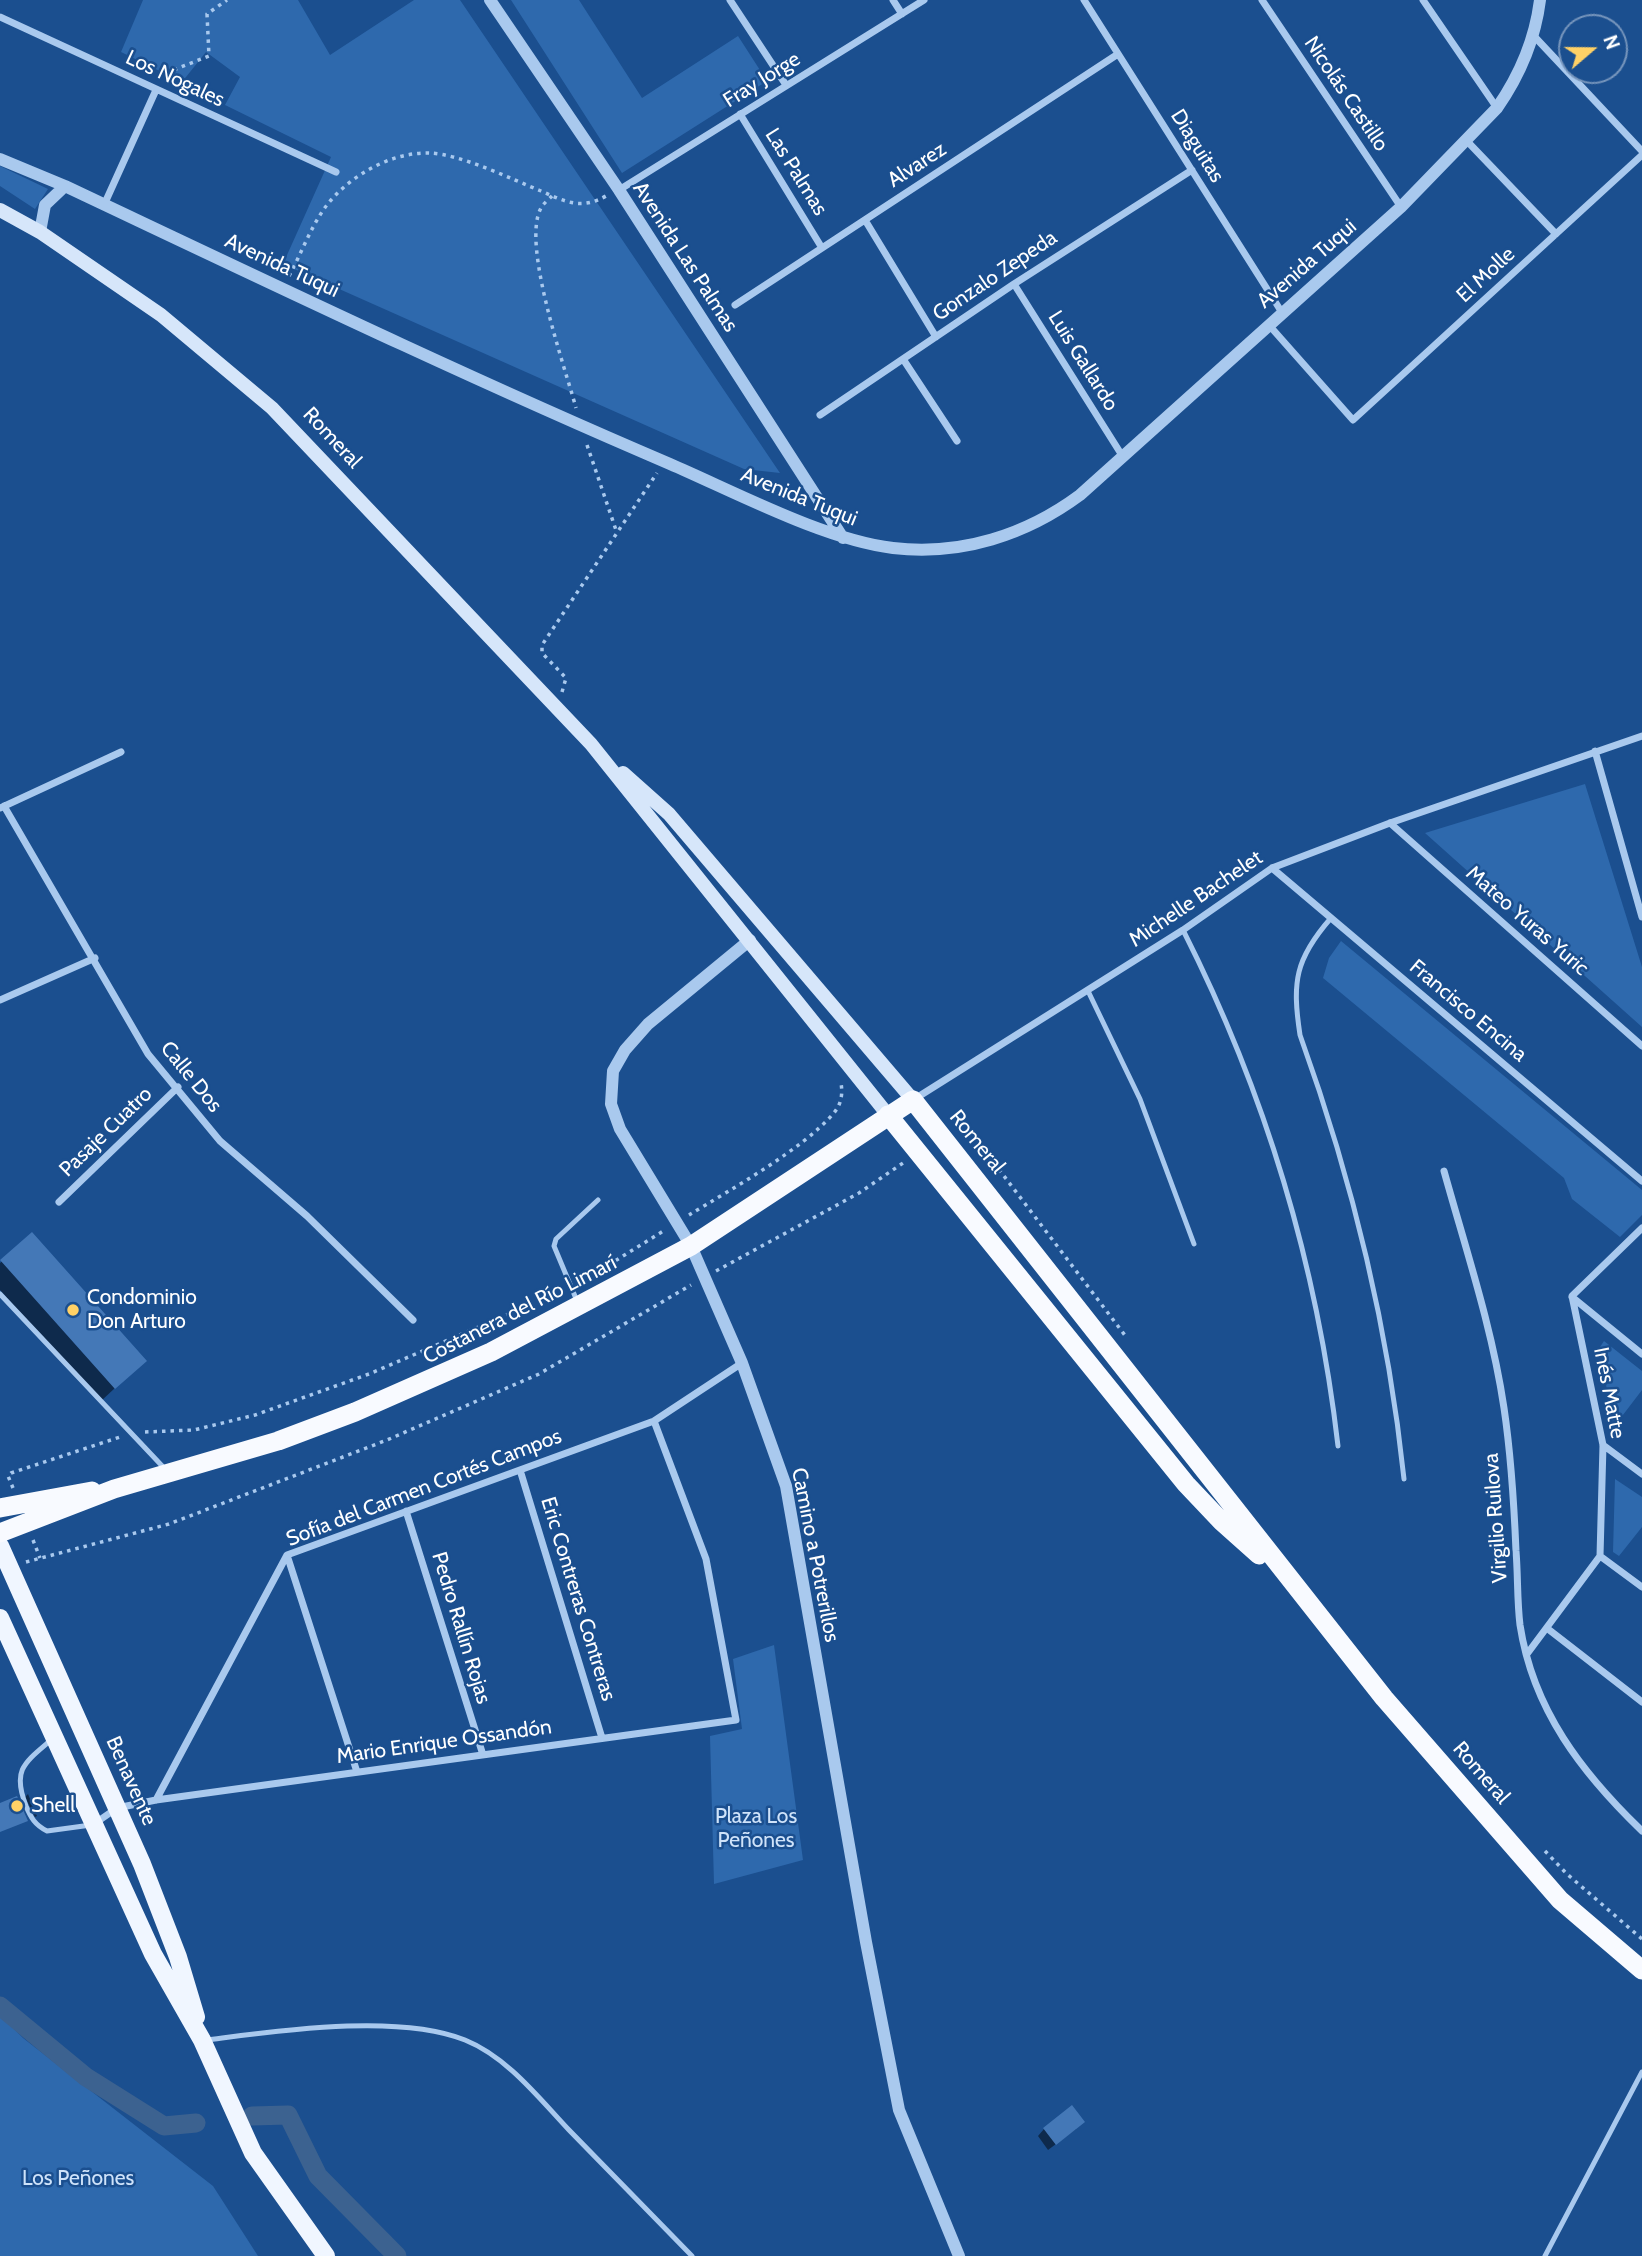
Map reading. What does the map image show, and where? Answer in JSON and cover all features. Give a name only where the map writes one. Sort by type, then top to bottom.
[{"type":"highway","name":"Costanera del Río Limarí","points":[[0,1533],[114,1489],[239,1454],[355,1412],[491,1352],[691,1246],[913,1100]]},
{"type":"highway","name":"Romeral","points":[[913,1100],[1384,1698],[1560,1900],[1642,1970]]},
{"type":"highway","name":"Romeral","points":[[888,1115],[1186,1484],[1222,1522],[1300,1593]]},
{"type":"highway","name":"Costanera del Río Limarí","points":[[9,1505],[114,1489]]},
{"type":"main road","name":"Romeral","points":[[0,210],[40,232],[161,315],[272,408],[591,744],[669,814],[913,1100]]},
{"type":"main road","name":"Romeral","points":[[591,744],[888,1115]]},
{"type":"main road","name":"Benavente","points":[[0,1546],[117,1808],[170,1937],[202,2040]]},
{"type":"main road","name":"Benavente","points":[[0,1618],[153,1954],[202,2040],[253,2153],[326,2256]]},
{"type":"street","name":"Avenida Las Palmas","points":[[490,0],[619,190],[844,538]]},
{"type":"street","points":[[730,0],[786,85]]},
{"type":"street","points":[[893,0],[902,14]]},
{"type":"street","name":"Fray Jorge","points":[[619,190],[923,0]]},
{"type":"street","name":"Diaguitas","points":[[1084,0],[1281,311]]},
{"type":"street","name":"Nicolás Castillo","points":[[1262,0],[1401,207]]},
{"type":"street","points":[[1423,0],[1497,108]]},
{"type":"street","name":"Avenida Tuqui","points":[[0,159],[65,186],[581,427],[844,538],[869,545],[920,550],[946,549],[997,539],[1063,507],[1123,457],[1281,311],[1401,207],[1497,108],[1518,73],[1533,35],[1540,0]]},
{"type":"street","name":"Los Nogales","points":[[0,17],[336,172]]},
{"type":"street","points":[[1533,35],[1642,153]]},
{"type":"street","name":"Alvarez","points":[[735,305],[1118,54]]},
{"type":"street","points":[[104,205],[156,90]]},
{"type":"street","name":"Las Palmas","points":[[740,114],[822,248]]},
{"type":"street","points":[[1465,139],[1556,234]]},
{"type":"street","name":"El Molle","points":[[1268,324],[1353,420],[1642,153]]},
{"type":"street","name":"Gonzalo Zepeda","points":[[820,415],[1014,284],[1192,170]]},
{"type":"street","points":[[40,232],[45,205],[65,186]]},
{"type":"street","points":[[865,220],[936,337]]},
{"type":"street","name":"Luis Gallardo","points":[[1014,284],[1123,457]]},
{"type":"street","points":[[903,359],[957,441]]},
{"type":"street","name":"Michelle Bachelet","points":[[913,1100],[1183,930],[1272,868],[1390,823],[1642,736]]},
{"type":"street","points":[[1595,751],[1642,916]]},
{"type":"street","points":[[2,807],[121,752]]},
{"type":"street","name":"Calle Dos","points":[[2,807],[95,958],[148,1054],[220,1141],[307,1216],[413,1320]]},
{"type":"street","name":"Mateo Yuras Yuric","points":[[1390,823],[1642,1046]]},
{"type":"street","name":"Francisco Encina","points":[[1272,868],[1642,1181]]},
{"type":"street","name":"Camino a Potrerillos","points":[[750,940],[648,1024],[625,1050],[613,1071],[610,1093],[614,1117],[691,1246],[741,1363],[786,1486],[866,1942],[899,2110],[959,2256]]},
{"type":"street","points":[[0,1000],[95,958]]},
{"type":"street","name":"Pasaje Cuatro","points":[[59,1202],[178,1087]]},
{"type":"street","name":"Virgilio Ruilova","points":[[1444,1171],[1491,1335],[1504,1408],[1513,1494],[1520,1623],[1527,1654],[1545,1706],[1574,1757],[1594,1782],[1642,1831]]},
{"type":"street","points":[[1642,1228],[1639,1237],[1572,1296],[1642,1354]]},
{"type":"street","name":"Inés Matte","points":[[1572,1296],[1603,1445],[1600,1556]]},
{"type":"street","name":"Sofía del Carmen Cortés Campos","points":[[156,1800],[287,1555],[654,1421],[741,1363]]},
{"type":"street","name":"Mario Enrique Ossandón","points":[[117,1808],[156,1800],[736,1720],[706,1559],[654,1421]]},
{"type":"street","points":[[1603,1445],[1642,1474]]},
{"type":"street","name":"Eric Contreras Contreras","points":[[520,1470],[602,1738]]},
{"type":"street","name":"Pedro Rallín Rojas","points":[[406,1511],[483,1755]]},
{"type":"street","points":[[287,1555],[358,1772]]},
{"type":"street","points":[[1527,1654],[1600,1556],[1642,1587]]},
{"type":"street","points":[[1548,1629],[1642,1702]]},
{"type":"street","points":[[94,1824],[117,1808]]},
{"type":"lane","points":[[1331,918],[1302,957],[1295,983],[1296,1012],[1300,1035],[1350,1188],[1366,1250],[1391,1376],[1404,1479]]},
{"type":"lane","points":[[1183,930],[1248,1070],[1289,1189],[1321,1323],[1338,1446]]},
{"type":"lane","points":[[1088,991],[1140,1099],[1194,1244]]},
{"type":"lane","points":[[580,1307],[554,1246],[556,1239],[598,1200]]},
{"type":"lane","points":[[0,1294],[170,1474]]},
{"type":"lane","points":[[0,1306],[6,1300]]},
{"type":"lane","points":[[55,1737],[28,1759],[20,1771],[19,1786],[32,1819],[41,1828],[54,1831],[94,1824]]},
{"type":"lane","points":[[202,2040],[281,2030],[346,2026],[431,2030],[466,2041],[506,2065],[692,2256]]},
{"type":"lane","points":[[1545,2256],[1642,2072]]},
{"type":"path","points":[[139,82],[209,56],[207,12],[227,0]]},
{"type":"path","points":[[283,287],[324,210],[350,179],[387,162],[429,153],[476,164],[575,205],[594,203],[619,190]]},
{"type":"path","points":[[552,196],[540,209],[536,248],[551,327],[617,533]]},
{"type":"path","points":[[554,706],[566,678],[542,653],[542,645],[664,462]]},
{"type":"path","points":[[9,1505],[9,1474],[131,1433],[194,1430],[255,1415],[369,1374],[570,1287],[769,1165],[833,1115],[841,1103],[840,1076]]},
{"type":"path","points":[[942,1135],[963,1122],[1129,1341]]},
{"type":"path","points":[[9,1566],[169,1524],[387,1440],[539,1374],[703,1278],[859,1193],[919,1152]]},
{"type":"path","points":[[1539,1845],[1567,1874],[1642,1939]]},
{"type":"green space","points":[[143,0],[298,0],[330,55],[414,0],[460,0],[780,473],[744,469],[283,264],[331,157],[225,105],[240,77],[206,52],[182,82],[121,52]]},
{"type":"green space","points":[[511,0],[579,0],[642,98],[738,36],[767,81],[622,173]]},
{"type":"green space","points":[[0,166],[48,189],[35,209],[0,186]]},
{"type":"green space","points":[[1585,784],[1642,967],[1642,1027],[1425,833]]},
{"type":"green space","points":[[1341,941],[1642,1190],[1642,1215],[1620,1237],[1572,1199],[1564,1178],[1323,978],[1329,958]]},
{"type":"green space","points":[[1604,1341],[1642,1371],[1642,1390],[1613,1428],[1600,1347]]},
{"type":"green space","points":[[1615,1479],[1642,1497],[1642,1527],[1619,1556],[1613,1552]]},
{"type":"green space","name":"Plaza Los Peñones","points":[[774,1645],[803,1860],[714,1884],[710,1736],[742,1729],[733,1659]]},
{"type":"green space","name":"Los Peñones","points":[[0,2015],[23,2038],[213,2186],[258,2256],[0,2256]]},
{"type":"building","name":"Condominio Don Arturo","points":[[32,1232],[147,1361],[115,1389],[0,1260]]},
{"type":"building","points":[[17,1796],[28,1821],[0,1832],[0,1803]]},
{"type":"building","points":[[1072,2105],[1085,2122],[1056,2145],[1043,2128]]},
{"type":"waterway","points":[[0,2006],[86,2077],[164,2126],[196,2123]]},
{"type":"waterway","points":[[252,2116],[288,2115],[318,2176],[397,2256]]},
{"type":"place","name":"Condominio Don Arturo","points":[[73,1310]]},
{"type":"place","name":"Shell","points":[[17,1806]]}]
